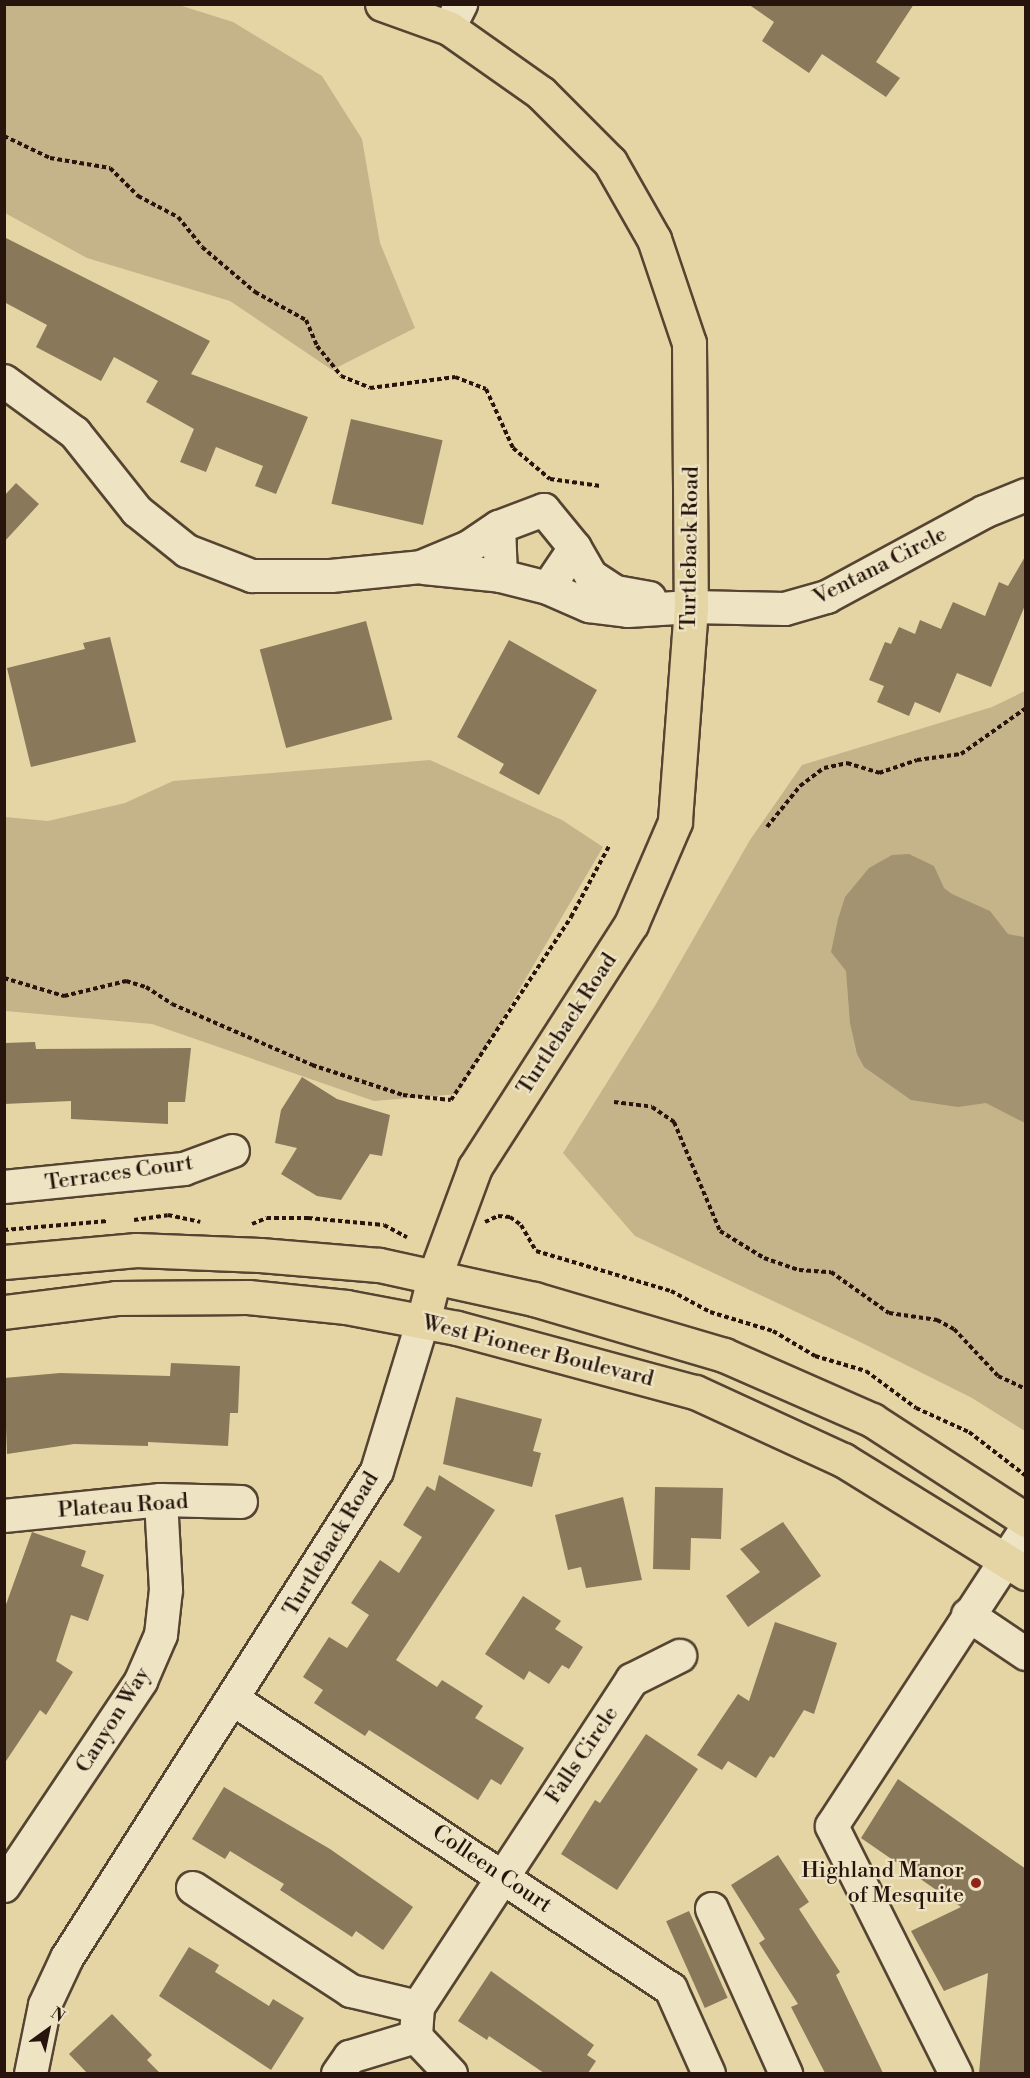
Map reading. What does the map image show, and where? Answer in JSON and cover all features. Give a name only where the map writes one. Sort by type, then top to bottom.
[{"type":"main road","name":"Turtleback Road","points":[[382,4],[455,16],[541,93],[610,162],[654,238],[689,343],[691,607],[675,822],[631,924],[475,1167],[434,1278],[423,1321]]},
{"type":"main road","name":"West Pioneer Boulevard","points":[[4,1262],[136,1250],[260,1255],[379,1264],[534,1299],[724,1355],[872,1420],[1026,1520]]},
{"type":"main road","name":"West Pioneer Boulevard","points":[[4,1312],[116,1298],[248,1297],[346,1307],[423,1321],[695,1392],[843,1460],[1015,1566]]},
{"type":"street","points":[[4,381],[75,433],[137,512],[187,551],[252,576],[332,576],[421,567],[469,547],[498,527],[544,510],[575,548],[591,576],[616,592],[691,607]]},
{"type":"street","name":"Ventana Circle","points":[[691,607],[785,609],[827,597],[984,512],[1026,495]]},
{"type":"street","points":[[498,527],[501,576]]},
{"type":"street","points":[[549,588],[575,548]]},
{"type":"street","points":[[421,567],[441,573],[501,576],[549,588],[589,606],[618,610],[691,607]]},
{"type":"street","name":"Terraces Court","points":[[4,1187],[184,1169],[233,1151]]},
{"type":"street","name":"Turtleback Road","points":[[30,2073],[45,2005],[67,1958],[234,1700],[377,1471],[423,1321]]},
{"type":"street","name":"Plateau Road","points":[[4,1516],[161,1500],[242,1502]]},
{"type":"street","name":"Canyon Way","points":[[4,1886],[141,1681],[161,1635],[166,1590],[161,1500]]},
{"type":"street","points":[[956,2073],[832,1826],[968,1615],[1015,1566],[1026,1529]]},
{"type":"street","points":[[968,1615],[1026,1654]]},
{"type":"street","name":"Falls Circle","points":[[417,2022],[502,1875],[632,1680],[680,1656]]},
{"type":"street","name":"Colleen Court","points":[[234,1700],[502,1875],[670,1989],[709,2073]]},
{"type":"street","points":[[193,1888],[351,1991],[417,2022],[451,2073]]},
{"type":"street","points":[[712,1909],[786,2073]]},
{"type":"street","points":[[338,2073],[350,2056],[417,2022]]},
{"type":"path","points":[[4,136],[50,159],[110,168],[138,196],[178,217],[202,247],[255,292],[306,320],[317,346],[341,376],[370,388],[454,377],[486,389],[513,448],[550,479],[601,486]]},
{"type":"path","points":[[767,827],[800,786],[824,768],[847,763],[879,773],[916,760],[961,754],[1026,708]]},
{"type":"path","points":[[4,978],[64,996],[126,981],[146,987],[172,1004],[312,1065],[403,1095],[451,1100],[571,917],[609,846]]},
{"type":"path","points":[[614,1102],[652,1107],[674,1122],[720,1231],[764,1258],[799,1270],[831,1272],[889,1313],[937,1320],[954,1329],[998,1376],[1026,1389]]},
{"type":"shaded area","points":[[4,5],[179,5],[233,22],[322,76],[362,139],[380,243],[415,328],[332,370],[230,301],[87,258],[5,213]]},
{"type":"shaded area","points":[[1025,691],[1025,1431],[972,1398],[858,1341],[635,1236],[563,1153],[656,1004],[750,840],[802,765],[992,707]]},
{"type":"shaded area","points":[[430,760],[562,820],[603,847],[458,1094],[374,1101],[152,1024],[5,1011],[5,817],[48,821],[125,803],[173,781]]},
{"type":"shaded area","points":[[909,854],[934,866],[944,888],[952,894],[990,911],[1008,934],[1024,937],[1025,934],[1025,1123],[986,1103],[958,1107],[911,1100],[864,1067],[857,1054],[850,1023],[846,971],[831,952],[838,919],[845,897],[869,868],[892,855]]},
{"type":"building","points":[[748,4],[914,4],[876,62],[900,78],[886,97],[822,54],[809,73],[762,41],[774,22]]},
{"type":"building","points":[[4,237],[210,341],[191,374],[308,417],[276,494],[255,486],[263,466],[216,447],[206,472],[180,462],[194,429],[146,402],[158,381],[114,357],[101,381],[36,347],[47,325],[4,302]]},
{"type":"building","points":[[351,419],[443,440],[423,525],[331,504]]},
{"type":"building","points":[[16,483],[39,504],[4,542],[4,496]]},
{"type":"building","points":[[1026,555],[1026,603],[991,687],[957,673],[940,713],[915,702],[909,716],[877,702],[884,686],[869,680],[885,642],[891,644],[899,627],[915,634],[920,620],[941,629],[953,602],[985,616],[999,582],[1008,586]]},
{"type":"building","points":[[366,621],[392,720],[286,748],[260,649]]},
{"type":"building","points":[[110,637],[136,742],[31,767],[7,668],[85,649],[83,643]]},
{"type":"building","points":[[509,640],[597,690],[539,795],[499,773],[504,764],[457,737]]},
{"type":"building","points":[[35,1042],[36,1049],[191,1048],[185,1102],[168,1102],[168,1124],[71,1119],[71,1101],[4,1104],[4,1043]]},
{"type":"building","points":[[302,1077],[337,1099],[390,1115],[382,1156],[370,1154],[341,1200],[317,1196],[281,1174],[297,1148],[275,1143],[281,1110]]},
{"type":"building","points":[[171,1363],[240,1366],[238,1413],[230,1413],[228,1446],[148,1442],[148,1446],[74,1444],[7,1454],[4,1378],[60,1373],[170,1376]]},
{"type":"building","points":[[456,1397],[542,1419],[533,1451],[541,1453],[532,1487],[443,1464]]},
{"type":"building","points":[[439,1475],[495,1510],[396,1660],[437,1687],[442,1680],[483,1706],[475,1718],[524,1748],[501,1785],[491,1779],[478,1800],[369,1730],[365,1736],[314,1703],[323,1690],[303,1677],[329,1637],[347,1648],[369,1615],[351,1603],[380,1560],[399,1573],[422,1537],[403,1525],[427,1486],[435,1491]]},
{"type":"building","points":[[655,1487],[723,1488],[721,1539],[691,1538],[690,1570],[653,1569]]},
{"type":"building","points":[[623,1497],[642,1580],[586,1588],[581,1567],[568,1570],[555,1515]]},
{"type":"building","points":[[783,1522],[821,1576],[748,1627],[726,1596],[760,1572],[740,1549]]},
{"type":"building","points":[[32,1532],[86,1551],[81,1566],[104,1575],[88,1621],[71,1615],[56,1661],[73,1672],[46,1715],[40,1710],[4,1764],[4,1610]]},
{"type":"building","points":[[523,1596],[561,1621],[555,1629],[583,1647],[569,1669],[562,1665],[549,1684],[529,1671],[524,1680],[485,1654]]},
{"type":"building","points":[[775,1622],[837,1643],[814,1714],[804,1710],[774,1758],[770,1756],[756,1778],[728,1761],[722,1770],[697,1755],[738,1694],[749,1701]]},
{"type":"building","points":[[646,1734],[698,1769],[617,1890],[561,1854],[595,1800],[600,1803]]},
{"type":"building","name":"Highland Manor of Mesquite","points":[[898,1779],[1026,1869],[1026,2073],[979,2073],[988,1973],[944,1991],[911,1931],[961,1907],[861,1838]]},
{"type":"building","points":[[224,1787],[330,1849],[413,1907],[383,1950],[356,1931],[352,1937],[280,1890],[284,1884],[230,1851],[225,1859],[192,1839]]},
{"type":"building","points":[[778,1855],[809,1902],[799,1909],[840,1972],[836,1975],[883,2073],[825,2073],[791,2007],[798,2004],[759,1943],[765,1939],[731,1885]]},
{"type":"building","points":[[689,1911],[728,1998],[705,2008],[666,1921]]},
{"type":"building","points":[[189,1947],[219,1965],[215,1972],[269,2006],[273,1999],[304,2018],[271,2070],[159,1996]]},
{"type":"building","points":[[491,1971],[594,2045],[587,2055],[596,2061],[588,2073],[544,2073],[489,2036],[487,2040],[458,2021]]},
{"type":"building","points":[[112,2014],[152,2055],[147,2060],[160,2073],[87,2073],[69,2054]]},
{"type":"place","name":"Highland Manor of Mesquite","points":[[976,1883]]}]
